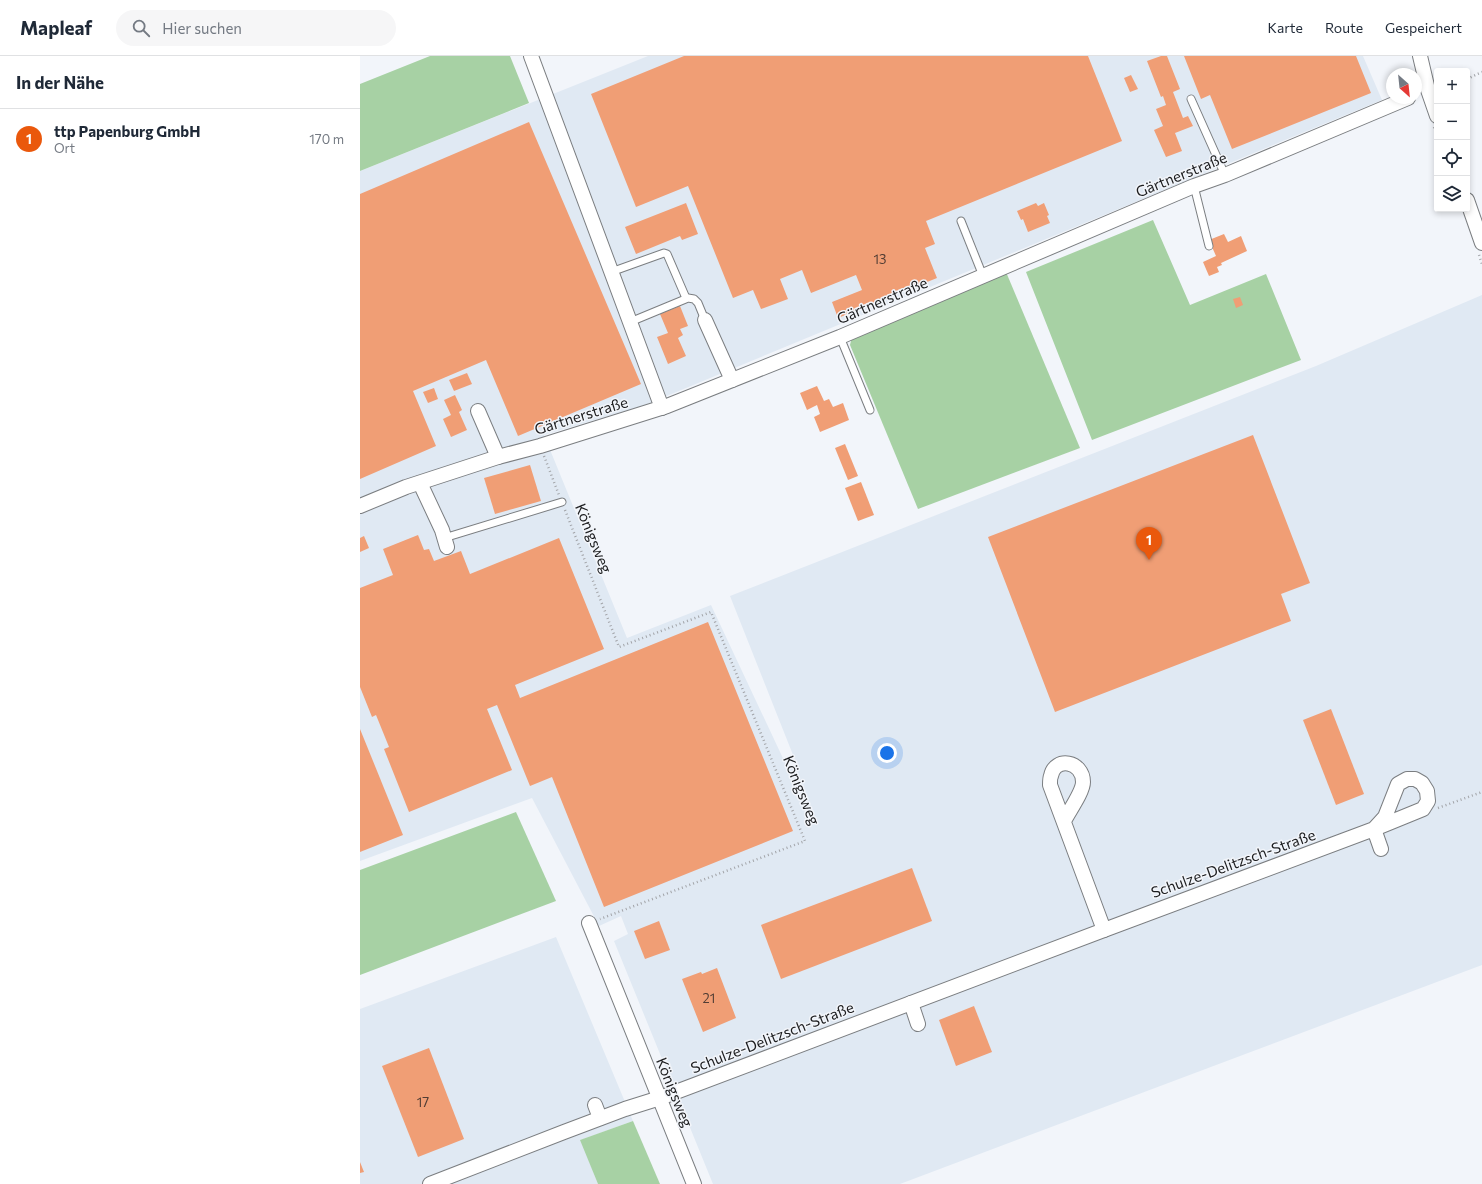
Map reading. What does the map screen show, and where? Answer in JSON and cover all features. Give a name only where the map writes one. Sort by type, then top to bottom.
[{"type":"street","points":[[531,56],[662,408]]},
{"type":"street","points":[[1420,56],[1421,68]]},
{"type":"street","points":[[1422,92],[1434,111]]},
{"type":"street","name":"Gärtnerstraße","points":[[360,506],[406,487],[498,457],[540,446],[662,408],[840,336],[1194,186],[1225,175],[1394,104]]},
{"type":"street","points":[[1470,209],[1482,243]]},
{"type":"street","points":[[705,320],[732,380]]},
{"type":"street","points":[[478,411],[498,457]]},
{"type":"street","points":[[420,483],[445,542]]},
{"type":"street","points":[[1064,821],[1104,930]]},
{"type":"street","name":"Schulze-Delitzsch-Straße","points":[[430,1184],[597,1112],[660,1098],[1374,829],[1381,849]]},
{"type":"street","name":"Königsweg","points":[[589,923],[694,1184]]},
{"type":"street","points":[[911,1003],[918,1024]]},
{"type":"lane","points":[[1191,99],[1225,175]]},
{"type":"lane","points":[[1194,186],[1209,246]]},
{"type":"lane","points":[[961,221],[983,276]]},
{"type":"lane","points":[[611,272],[664,253],[667,254],[686,298]]},
{"type":"lane","points":[[630,322],[686,298],[694,299],[698,303],[705,320]]},
{"type":"lane","points":[[840,336],[870,410]]},
{"type":"lane","points":[[445,542],[562,502]]},
{"type":"path","points":[[1470,78],[1482,72]]},
{"type":"path","name":"Königsweg","points":[[540,446],[619,647],[710,612],[804,841],[589,923]]},
{"type":"path","points":[[1438,809],[1482,792]]},
{"type":"shaded area","points":[[648,56],[1363,56],[1382,100],[645,405],[544,435],[627,638],[711,605],[788,769],[797,765],[730,596],[1316,366],[1482,295],[1482,965],[900,1184],[713,1184],[614,941],[628,934],[621,916],[599,926],[532,798],[360,861],[360,171]]},
{"type":"shaded area","points":[[556,937],[633,1121],[581,1140],[598,1184],[360,1184],[360,1009]]},
{"type":"green space","points":[[430,56],[510,56],[529,103],[360,171],[360,84]]},
{"type":"green space","points":[[1153,220],[1190,305],[1266,274],[1301,360],[1092,440],[1026,272]]},
{"type":"green space","points":[[1006,272],[1080,448],[918,509],[850,345],[852,337]]},
{"type":"green space","points":[[516,812],[556,901],[360,975],[360,870]]},
{"type":"green space","points":[[633,1121],[660,1184],[598,1184],[580,1140]]},
{"type":"building","points":[[684,56],[1088,56],[1122,141],[926,221],[935,244],[925,248],[937,278],[838,318],[832,302],[862,290],[856,275],[811,293],[802,270],[780,279],[788,299],[761,309],[753,290],[733,298],[688,186],[636,207],[591,94]]},
{"type":"building","points":[[1161,56],[1167,56],[1180,89],[1173,92],[1183,118],[1188,116],[1193,126],[1175,133],[1182,151],[1166,157],[1154,130],[1163,126],[1156,109],[1166,105],[1163,96],[1161,97],[1147,61]]},
{"type":"building","points":[[1184,56],[1356,56],[1371,93],[1232,149],[1210,95],[1201,99]]},
{"type":"building","points":[[1131,75],[1138,89],[1130,92],[1124,78]]},
{"type":"building","points":[[529,122],[641,384],[518,436],[486,360],[413,391],[436,446],[360,479],[360,194]]},
{"type":"building","points":[[686,203],[698,234],[682,240],[680,236],[636,254],[625,227]]},
{"type":"building","points":[[1036,203],[1038,206],[1044,203],[1049,215],[1047,216],[1050,223],[1028,232],[1023,219],[1021,220],[1017,211]]},
{"type":"building","points":[[1224,234],[1228,242],[1241,236],[1247,251],[1221,263],[1222,265],[1217,267],[1219,272],[1209,276],[1203,262],[1216,256],[1209,240]]},
{"type":"building","points":[[1240,297],[1243,305],[1236,308],[1233,299]]},
{"type":"building","points":[[680,306],[688,326],[680,329],[683,335],[678,338],[686,356],[668,364],[657,337],[668,333],[660,314]]},
{"type":"building","points":[[467,373],[472,384],[454,391],[449,380]]},
{"type":"building","points":[[817,386],[824,401],[829,399],[833,407],[843,403],[849,420],[820,432],[814,417],[820,414],[817,405],[807,410],[800,393]]},
{"type":"building","points":[[434,388],[438,399],[428,403],[423,392]]},
{"type":"building","points":[[455,395],[462,410],[459,412],[467,430],[451,437],[443,419],[451,415],[444,400]]},
{"type":"building","points":[[1253,435],[1310,583],[1281,594],[1291,621],[1055,712],[988,537]]},
{"type":"building","points":[[845,444],[858,476],[848,480],[835,448]]},
{"type":"building","points":[[530,465],[541,501],[495,514],[484,478]]},
{"type":"building","points":[[861,482],[874,515],[858,521],[845,488]]},
{"type":"building","points":[[418,535],[424,550],[429,549],[434,561],[461,551],[470,574],[559,538],[604,649],[515,685],[520,698],[708,622],[793,831],[604,907],[552,777],[530,786],[497,705],[487,709],[512,770],[409,812],[384,749],[389,747],[376,715],[372,717],[360,687],[360,588],[393,575],[383,549]]},
{"type":"building","points":[[364,536],[369,548],[360,552],[360,538]]},
{"type":"building","points":[[1331,709],[1364,794],[1336,805],[1303,720]]},
{"type":"building","points":[[360,729],[403,835],[360,852]]},
{"type":"building","points":[[912,868],[932,921],[781,979],[761,925]]},
{"type":"building","points":[[659,921],[670,950],[645,959],[634,931]]},
{"type":"building","points":[[717,968],[736,1018],[703,1032],[682,979],[701,972],[702,974]]},
{"type":"building","points":[[974,1006],[992,1052],[956,1066],[939,1020]]},
{"type":"building","points":[[429,1048],[464,1139],[418,1157],[382,1066]]},
{"type":"building","points":[[360,1162],[364,1172],[360,1173]]},
{"type":"place","name":"ttp Papenburg GmbH","points":[[1149,560]]}]
